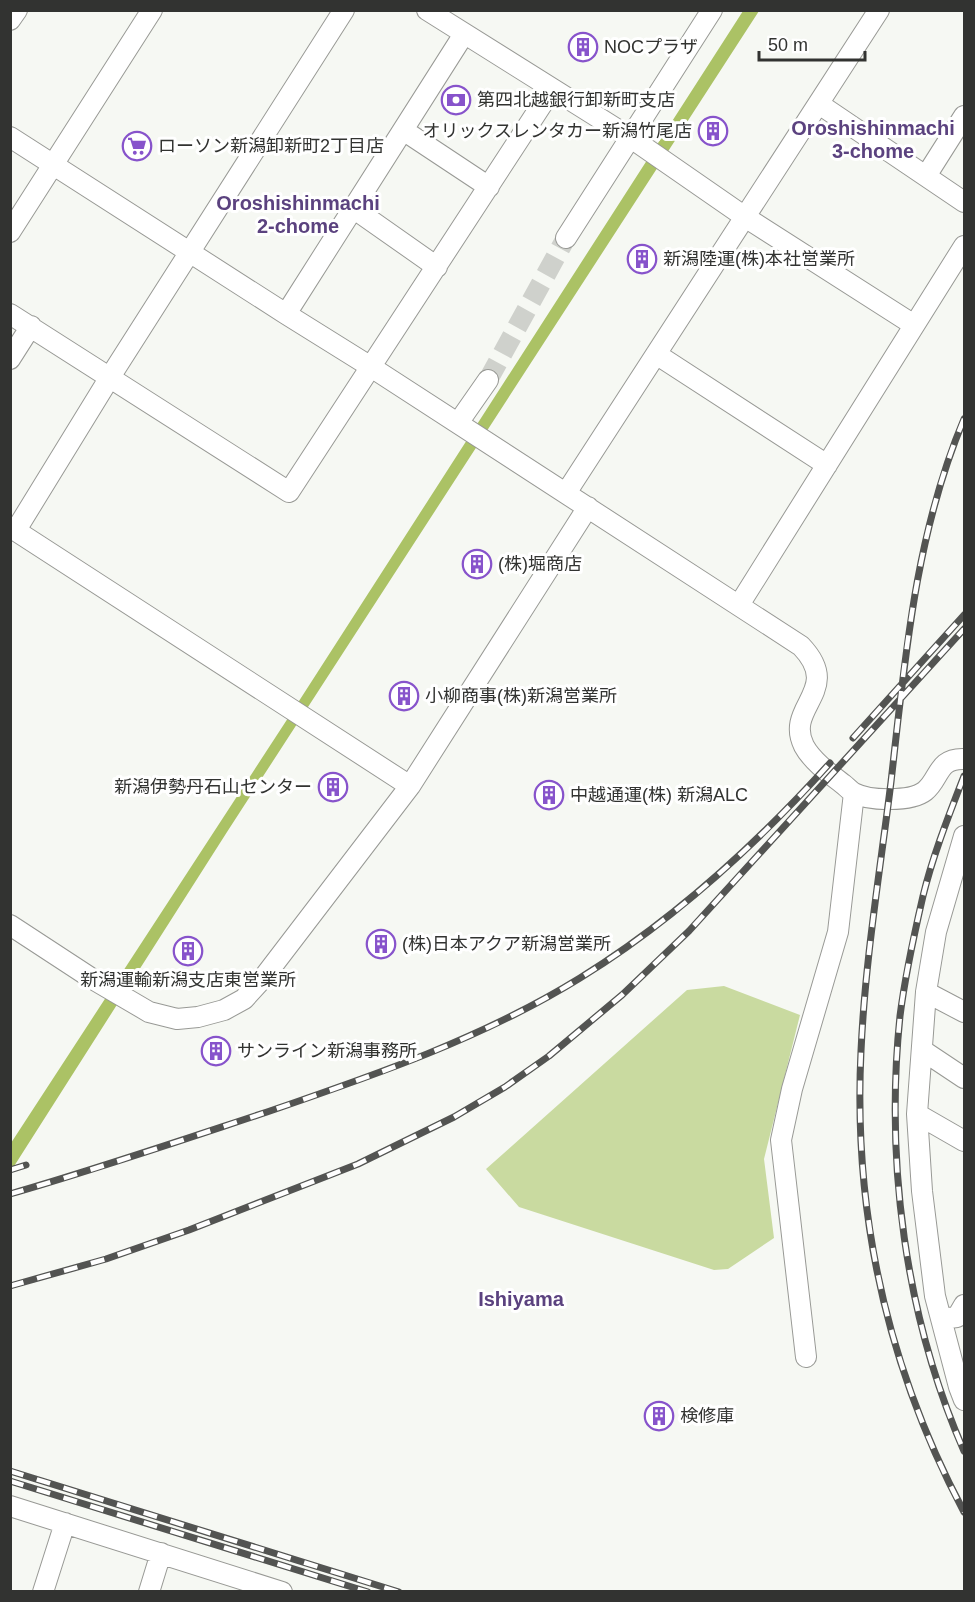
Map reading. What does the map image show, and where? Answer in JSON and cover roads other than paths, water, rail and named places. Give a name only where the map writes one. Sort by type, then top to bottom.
[{"type":"street","points":[[10,20],[16,10]]},
{"type":"street","points":[[10,232],[152,10]]},
{"type":"street","points":[[344,10],[13,528],[410,786]]},
{"type":"street","points":[[427,10],[631,138],[745,217],[914,325]]},
{"type":"street","points":[[566,238],[712,10]]},
{"type":"street","points":[[566,493],[879,10]]},
{"type":"street","points":[[286,314],[464,34]]},
{"type":"street","points":[[10,314],[289,492],[552,89]]},
{"type":"street","points":[[819,104],[964,202]]},
{"type":"street","points":[[926,176],[964,116]]},
{"type":"street","points":[[403,130],[489,187]]},
{"type":"street","points":[[10,137],[371,367],[801,646],[811,656],[816,666],[817,684],[802,716],[800,726],[804,746],[854,794],[897,799],[914,798],[926,791],[944,765],[953,760],[964,759]]},
{"type":"street","points":[[353,208],[437,267]]},
{"type":"street","points":[[738,605],[964,246]]},
{"type":"street","points":[[10,359],[31,326]]},
{"type":"street","points":[[656,354],[826,465]]},
{"type":"street","points":[[458,423],[488,380]]},
{"type":"street","points":[[10,925],[148,1012],[177,1019],[198,1017],[224,1010],[244,999],[264,977],[410,786],[588,507]]},
{"type":"street","points":[[806,1357],[781,1140],[792,1089],[838,932],[854,794]]},
{"type":"street","points":[[964,836],[936,932],[926,992],[917,1113],[922,1191],[935,1296],[958,1387],[964,1400]]},
{"type":"street","points":[[926,992],[964,1012]]},
{"type":"street","points":[[922,1050],[964,1078]]},
{"type":"street","points":[[917,1113],[964,1141]]},
{"type":"street","points":[[940,1319],[957,1317],[964,1305]]},
{"type":"street","points":[[10,1506],[270,1590]]},
{"type":"street","points":[[43,1592],[65,1523]]},
{"type":"street","points":[[149,1592],[161,1553]]},
{"type":"tunnel","points":[[488,380],[566,238]]},
{"type":"railway","points":[[964,419],[947,463],[934,507],[923,552],[907,644],[866,984],[861,1051],[860,1112],[863,1172],[870,1231],[881,1289],[896,1346],[915,1403],[937,1458],[964,1512]]},
{"type":"railway","points":[[853,738],[964,615]]},
{"type":"railway","points":[[10,1286],[106,1259],[189,1230],[358,1164],[454,1117],[505,1087],[549,1056],[622,995],[689,931],[964,629]]},
{"type":"railway","points":[[10,1194],[75,1175],[348,1084],[428,1054],[505,1019],[580,978],[681,906],[743,852],[830,763]]},
{"type":"railway","points":[[964,776],[923,896],[904,986],[896,1071],[895,1126],[904,1238],[914,1293],[927,1347],[964,1451]]},
{"type":"railway","points":[[10,1170],[26,1165]]},
{"type":"railway","points":[[10,1471],[399,1592]]},
{"type":"railway","points":[[10,1481],[368,1592]]},
{"type":"place","name":"NOCプラザ","points":[[583,47]]},
{"type":"place","name":"第四北越銀行卸新町支店","points":[[456,100]]},
{"type":"place","name":"オリックスレンタカー新潟竹尾店","points":[[713,131]]},
{"type":"place","name":"ローソン新潟卸新町2丁目店","points":[[137,146]]},
{"type":"place","name":"新潟陸運(株)本社営業所","points":[[642,259]]},
{"type":"place","name":"(株)堀商店","points":[[477,564]]},
{"type":"place","name":"小柳商事(株)新潟営業所","points":[[404,696]]},
{"type":"place","name":"新潟伊勢丹石山センター","points":[[333,787]]},
{"type":"place","name":"中越通運(株) 新潟ALC","points":[[549,795]]},
{"type":"place","name":"(株)日本アクア新潟営業所","points":[[381,944]]},
{"type":"place","name":"新潟運輸新潟支店東営業所","points":[[188,951]]},
{"type":"place","name":"サンライン新潟事務所","points":[[216,1051]]},
{"type":"place","name":"検修庫","points":[[659,1416]]},
{"type":"district","name":"Oroshishinmachi 3-chome","points":[[873,140]]},
{"type":"district","name":"Oroshishinmachi 2-chome","points":[[298,214]]},
{"type":"district","name":"Ishiyama","points":[[521,1299]]}]
